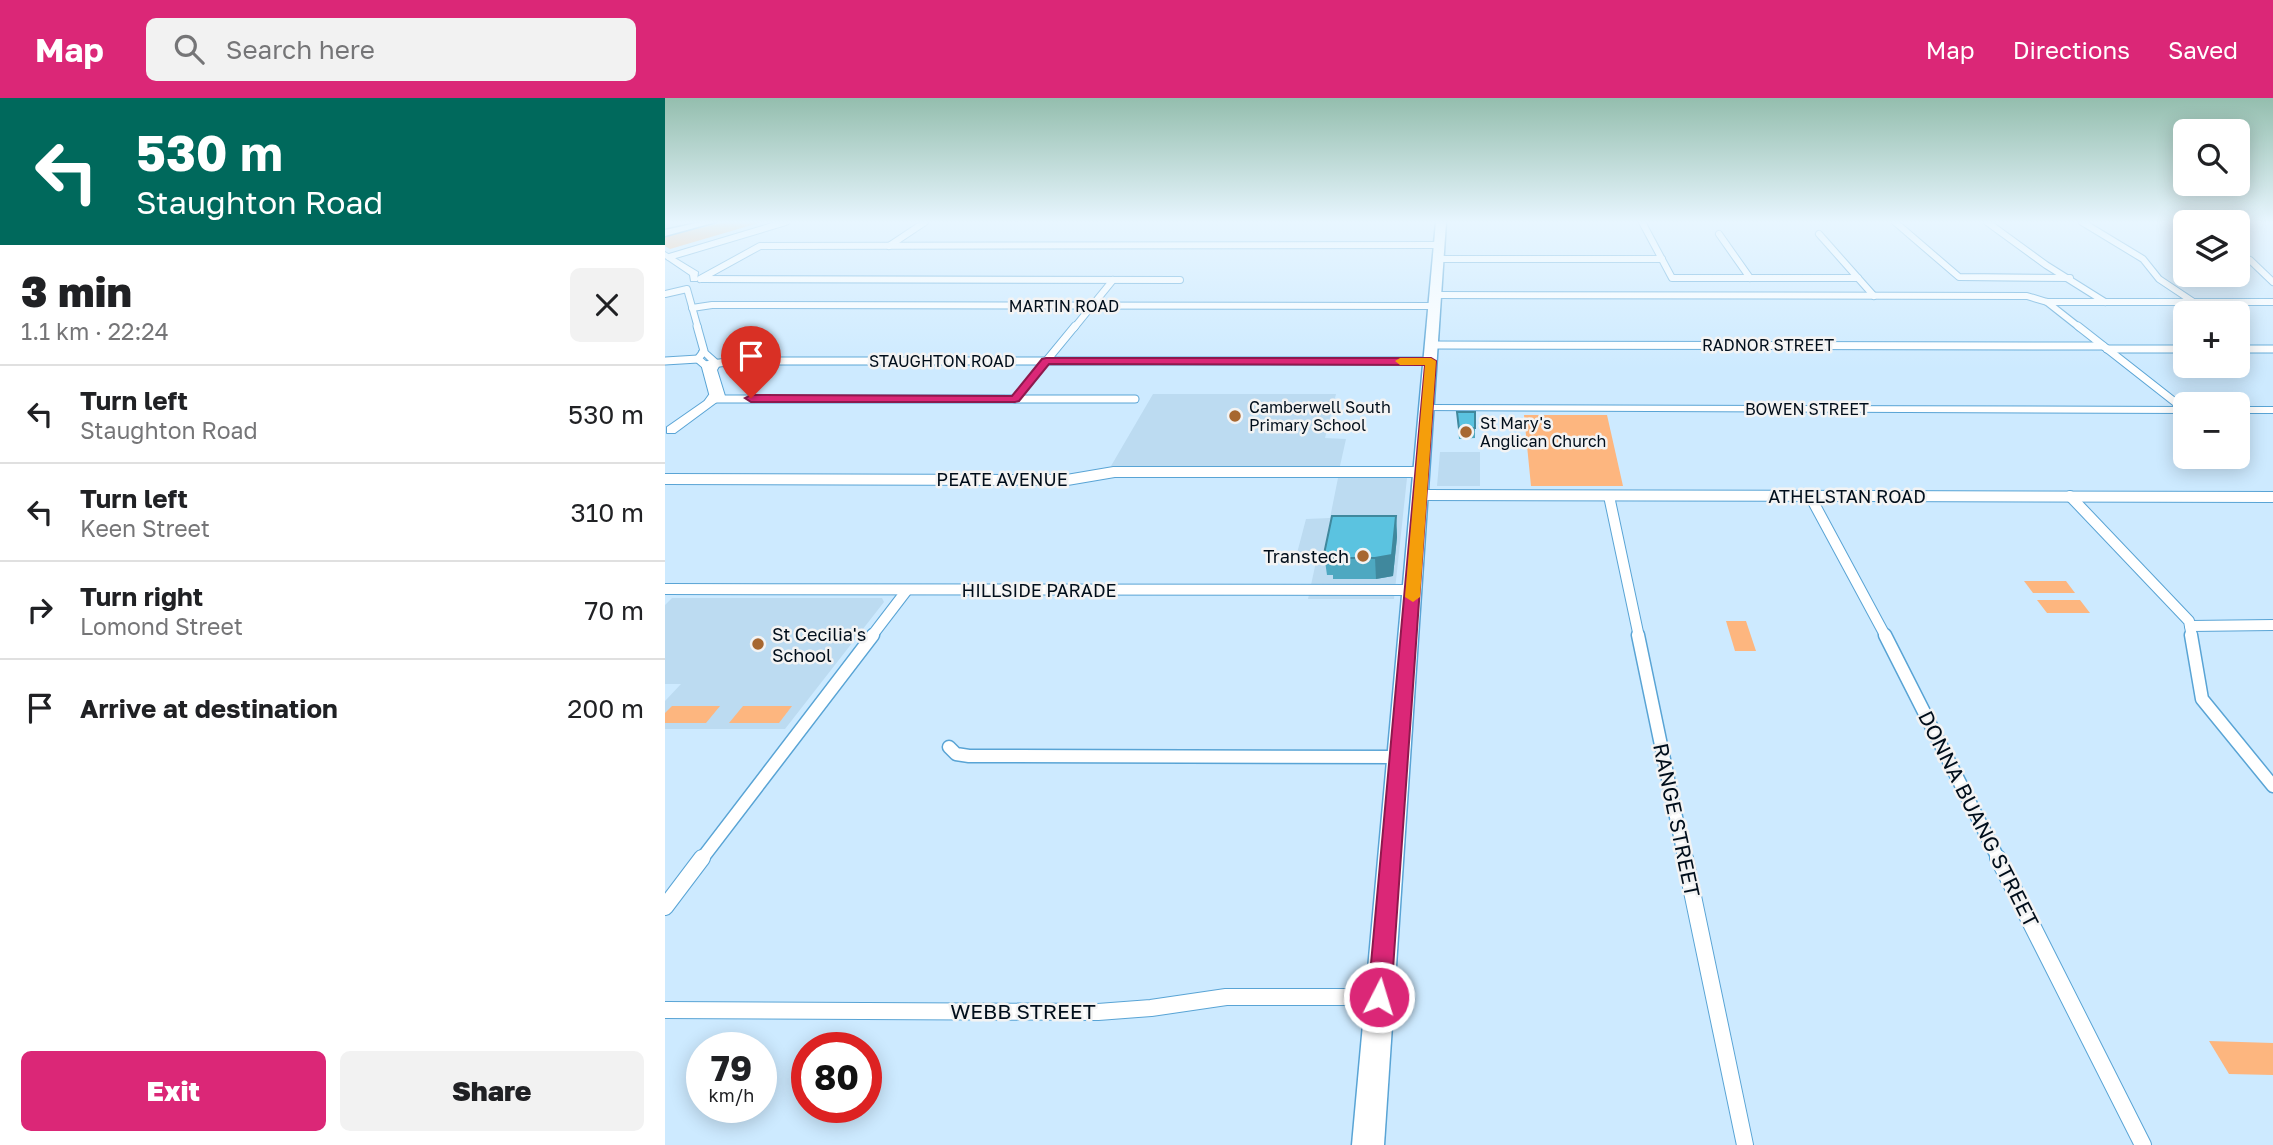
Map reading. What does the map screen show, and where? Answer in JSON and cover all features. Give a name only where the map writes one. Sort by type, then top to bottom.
[{"type":"highway","points":[[1368,1145],[1438,271]]},
{"type":"street","points":[[684,271],[694,280],[1180,280]]},
{"type":"street","points":[[694,280],[710,271]]},
{"type":"street","points":[[665,294],[710,271]]},
{"type":"street","points":[[1668,271],[1672,278],[1858,278]]},
{"type":"street","points":[[1745,271],[1750,278]]},
{"type":"street","points":[[1852,271],[1874,296]]},
{"type":"street","points":[[1952,271],[1959,277],[2070,278]]},
{"type":"street","points":[[2057,271],[2105,302]]},
{"type":"street","points":[[2152,271],[2159,279],[2192,301]]},
{"type":"street","points":[[668,432],[719,396],[711,364],[701,355],[692,308],[694,280]]},
{"type":"street","points":[[1015,399],[1113,280]]},
{"type":"street","name":"MARTIN ROAD","points":[[692,308],[712,305],[1092,306],[1874,296],[2027,296],[2047,302],[2173,302]]},
{"type":"street","points":[[2047,302],[2173,401]]},
{"type":"street","name":"MARTIN ROAD","points":[[2250,302],[2273,302]]},
{"type":"street","name":"RADNOR STREET","points":[[1432,345],[2173,349]]},
{"type":"street","points":[[2250,349],[2273,349]]},
{"type":"street","points":[[665,361],[701,355]]},
{"type":"street","name":"STAUGHTON ROAD","points":[[711,364],[1431,361]]},
{"type":"street","points":[[714,399],[1136,399]]},
{"type":"street","name":"BOWEN STREET","points":[[1428,408],[2173,410]]},
{"type":"street","points":[[2250,410],[2273,410]]},
{"type":"street","name":"PEATE AVENUE","points":[[665,479],[1067,480],[1114,472],[1422,483]]},
{"type":"street","name":"ATHELSTAN ROAD","points":[[1422,483],[1609,496],[2273,497]]},
{"type":"street","name":"RANGE STREET","points":[[1609,496],[1745,1145]]},
{"type":"street","name":"DONNA BUANG STREET","points":[[1810,496],[1885,635],[2144,1145]]},
{"type":"street","points":[[2070,496],[2184,616],[2190,625],[2202,699],[2273,786]]},
{"type":"street","name":"HILLSIDE PARADE","points":[[666,590],[1413,590]]},
{"type":"street","points":[[665,907],[907,590]]},
{"type":"street","points":[[2190,625],[2273,625]]},
{"type":"street","points":[[949,747],[956,754],[969,756],[1400,757]]},
{"type":"street","name":"WEBB STREET","points":[[665,1010],[1109,1011],[1151,1009],[1226,997],[1379,997]]},
{"type":"shaded area","name":"Camberwell South Primary School","points":[[1153,394],[1336,394],[1325,438],[1346,439],[1340,466],[1111,466]]},
{"type":"shaded area","points":[[1524,415],[1607,415],[1623,486],[1531,486]]},
{"type":"shaded area","points":[[1440,452],[1480,452],[1480,486],[1437,486]]},
{"type":"shaded area","points":[[1338,478],[1407,478],[1394,599],[1308,599],[1317,557],[1296,557],[1306,519],[1330,518]]},
{"type":"shaded area","points":[[2024,581],[2066,581],[2075,593],[2033,593]]},
{"type":"shaded area","name":"St Cecilia's School","points":[[672,598],[882,598],[884,602],[785,729],[665,729],[665,701],[681,684],[665,684],[665,605]]},
{"type":"shaded area","points":[[2037,600],[2080,600],[2090,613],[2047,613]]},
{"type":"shaded area","points":[[1726,621],[1746,621],[1756,651],[1735,651]]},
{"type":"shaded area","points":[[672,706],[720,706],[706,723],[665,723],[665,713]]},
{"type":"shaded area","points":[[743,706],[792,706],[779,723],[729,723]]},
{"type":"shaded area","points":[[2209,1041],[2273,1043],[2273,1075],[2229,1074]]},
{"type":"building","points":[[1457,412],[1475,412],[1475,428],[1459,429]]},
{"type":"building","points":[[1332,516],[1396,516],[1392,555],[1375,558],[1331,558],[1331,554],[1324,554]]},
{"type":"slow traffic","points":[[1400,361],[1431,361],[1413,597]]},
{"type":"place","name":"Camberwell South Primary School","points":[[1235,416]]},
{"type":"place","name":"St Mary's Anglican Church","points":[[1466,432]]},
{"type":"place","name":"Transtech","points":[[1363,556]]},
{"type":"place","name":"St Cecilia's School","points":[[758,644]]},
{"type":"route","points":[[751,398],[1015,399],[1046,361],[1431,361],[1379,997]]}]
